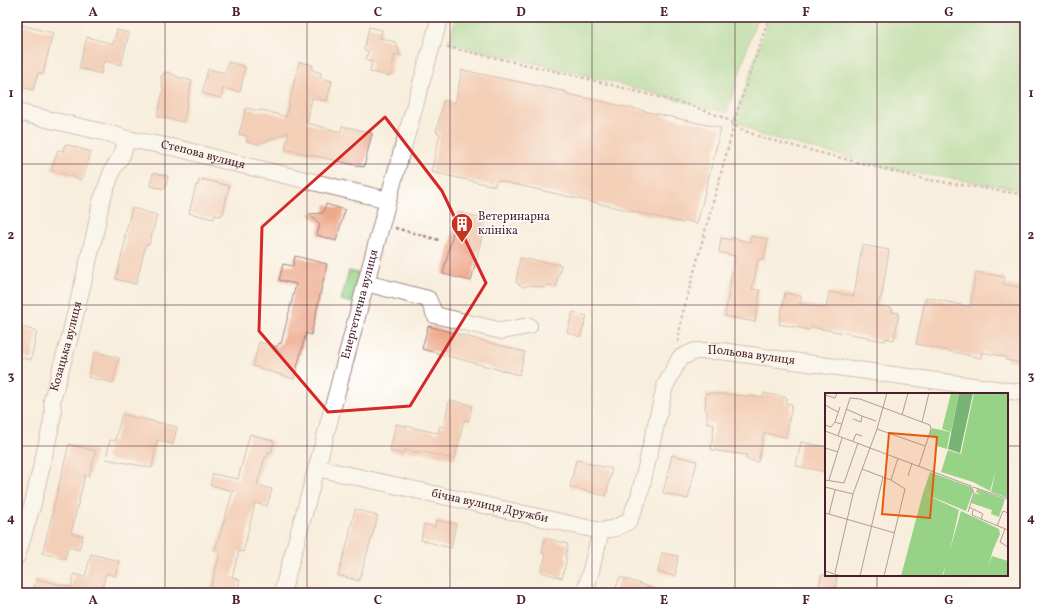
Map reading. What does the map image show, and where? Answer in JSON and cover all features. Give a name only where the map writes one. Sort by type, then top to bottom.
[{"type":"street","name":"Енергетична вулиця","points":[[282,593],[317,468],[381,224],[440,17]]},
{"type":"street","name":"Степова вулиця","points":[[17,112],[127,139],[177,148],[388,200]]},
{"type":"street","name":"Козацька вулиця","points":[[17,556],[33,503],[46,449],[53,413],[52,400],[69,340],[101,202],[113,169],[122,154],[127,139]]},
{"type":"street","points":[[366,284],[428,299],[435,315],[502,331],[529,326]]},
{"type":"street","name":"Польова вулиця","points":[[680,358],[695,351],[721,350],[1025,393]]},
{"type":"street","points":[[585,593],[601,531],[615,528],[629,521],[638,497],[665,386],[680,358]]},
{"type":"street","name":"бічна вулиця Дружби","points":[[317,468],[601,531]]},
{"type":"path","points":[[680,358],[678,348],[682,316],[732,133],[733,124],[769,17]]},
{"type":"path","points":[[432,44],[574,75],[689,105],[725,118],[740,130],[766,139],[924,179],[1025,195]]},
{"type":"path","points":[[381,224],[439,240]]},
{"type":"highlighted area","points":[[385,117],[442,191],[486,283],[410,406],[328,412],[259,331],[262,227]]},
{"type":"green space","points":[[456,17],[757,17],[727,113],[601,79],[449,43]]},
{"type":"green space","points":[[769,17],[1025,17],[1025,190],[897,170],[757,134],[735,119]]},
{"type":"green space","points":[[349,271],[361,274],[352,303],[341,300]]},
{"type":"building","points":[[21,25],[53,33],[43,74],[38,73],[33,90],[17,86],[17,60],[22,39],[18,38]]},
{"type":"building","points":[[369,27],[382,30],[380,38],[395,42],[401,55],[395,54],[390,76],[370,72],[372,62],[366,60],[368,51],[364,50]]},
{"type":"building","points":[[117,30],[129,33],[121,65],[104,61],[101,74],[79,68],[87,37],[113,44]]},
{"type":"building","points":[[228,62],[244,66],[245,68],[240,92],[223,88],[221,98],[202,93],[208,69],[225,73]]},
{"type":"building","points":[[299,62],[313,65],[312,70],[321,73],[320,78],[332,81],[327,101],[312,98],[307,123],[341,132],[342,126],[372,133],[364,167],[285,149],[289,132],[258,144],[246,141],[247,136],[239,134],[246,108],[259,111],[263,110],[286,117]]},
{"type":"building","points":[[462,70],[567,92],[567,94],[721,128],[697,224],[685,220],[684,223],[496,180],[495,186],[431,172],[440,133],[436,132],[444,100],[455,103]]},
{"type":"building","points":[[169,72],[177,77],[192,81],[183,122],[157,116],[163,90],[161,77],[164,73]]},
{"type":"building","points":[[65,144],[91,152],[82,180],[51,170],[58,150],[63,151]]},
{"type":"building","points":[[153,173],[168,176],[165,189],[150,186]]},
{"type":"building","points":[[202,179],[229,186],[223,214],[221,214],[221,216],[215,215],[214,219],[189,213],[196,185],[198,185],[199,180],[202,181]]},
{"type":"building","points":[[326,204],[345,210],[336,241],[317,235],[320,224],[309,214],[323,213]]},
{"type":"building","points":[[132,208],[157,215],[149,245],[146,244],[136,284],[116,279],[126,238],[124,238]]},
{"type":"building","name":"Ветеринарна клініка","points":[[458,212],[486,220],[471,281],[443,274]]},
{"type":"building","points":[[751,236],[768,239],[764,260],[758,260],[752,289],[760,290],[755,322],[725,316],[735,256],[719,252],[721,238],[731,240],[732,238],[750,242]]},
{"type":"building","points":[[862,245],[889,250],[882,294],[877,306],[892,308],[892,312],[899,313],[894,340],[886,338],[885,341],[811,327],[810,330],[779,324],[785,293],[801,296],[800,304],[826,308],[829,292],[854,296]]},
{"type":"building","points":[[295,256],[327,264],[311,335],[306,333],[294,379],[253,366],[259,342],[277,347],[279,343],[281,344],[296,284],[279,280],[283,264],[293,266]]},
{"type":"building","points":[[520,258],[561,265],[556,287],[546,285],[545,288],[530,285],[523,287],[516,282]]},
{"type":"building","points":[[976,272],[1005,277],[1003,284],[1025,288],[1025,364],[1006,360],[1006,357],[982,352],[981,358],[916,344],[926,297],[970,307]]},
{"type":"building","points":[[573,312],[587,316],[580,337],[567,332]]},
{"type":"building","points":[[17,326],[37,331],[31,360],[17,356]]},
{"type":"building","points":[[428,326],[525,352],[519,375],[422,349]]},
{"type":"building","points":[[95,352],[119,358],[113,383],[88,377]]},
{"type":"building","points":[[706,393],[763,397],[764,393],[787,398],[786,403],[792,404],[786,437],[764,433],[758,462],[746,459],[747,455],[711,450],[714,424],[707,423],[707,410],[705,409]]},
{"type":"building","points":[[449,400],[472,405],[469,421],[464,420],[455,459],[418,451],[418,453],[404,450],[403,454],[390,451],[396,424],[438,433],[440,426],[444,427]]},
{"type":"building","points":[[122,414],[177,427],[173,444],[157,440],[152,468],[106,459],[110,440],[115,441]]},
{"type":"building","points":[[250,434],[274,441],[271,453],[268,452],[267,458],[265,457],[257,485],[272,489],[267,506],[255,503],[243,552],[239,551],[232,577],[240,580],[237,593],[209,593],[220,553],[215,551],[233,491],[210,485],[213,474],[238,479]]},
{"type":"building","points":[[801,442],[825,447],[825,472],[796,466]]},
{"type":"building","points":[[69,444],[96,451],[89,476],[85,475],[71,533],[83,536],[79,550],[68,547],[65,559],[42,553]]},
{"type":"building","points":[[672,455],[697,461],[688,499],[663,493]]},
{"type":"building","points":[[576,460],[612,469],[606,496],[570,487]]},
{"type":"building","points":[[355,509],[378,516],[359,581],[338,575],[350,534]]},
{"type":"building","points":[[436,520],[456,524],[451,548],[421,540],[424,524],[435,527]]},
{"type":"building","points":[[545,538],[568,544],[565,558],[567,558],[562,578],[541,572],[546,554],[542,553]]},
{"type":"building","points":[[662,553],[678,556],[675,576],[658,572]]},
{"type":"building","points":[[91,554],[119,561],[115,576],[106,573],[101,593],[32,593],[36,579],[71,587],[74,574],[85,577]]},
{"type":"building","points":[[821,575],[836,576],[835,578],[837,578],[835,593],[818,593]]},
{"type":"building","points":[[620,577],[661,591],[661,593],[614,593]]},
{"type":"place","name":"Ветеринарна клініка","points":[[462,244]]}]
